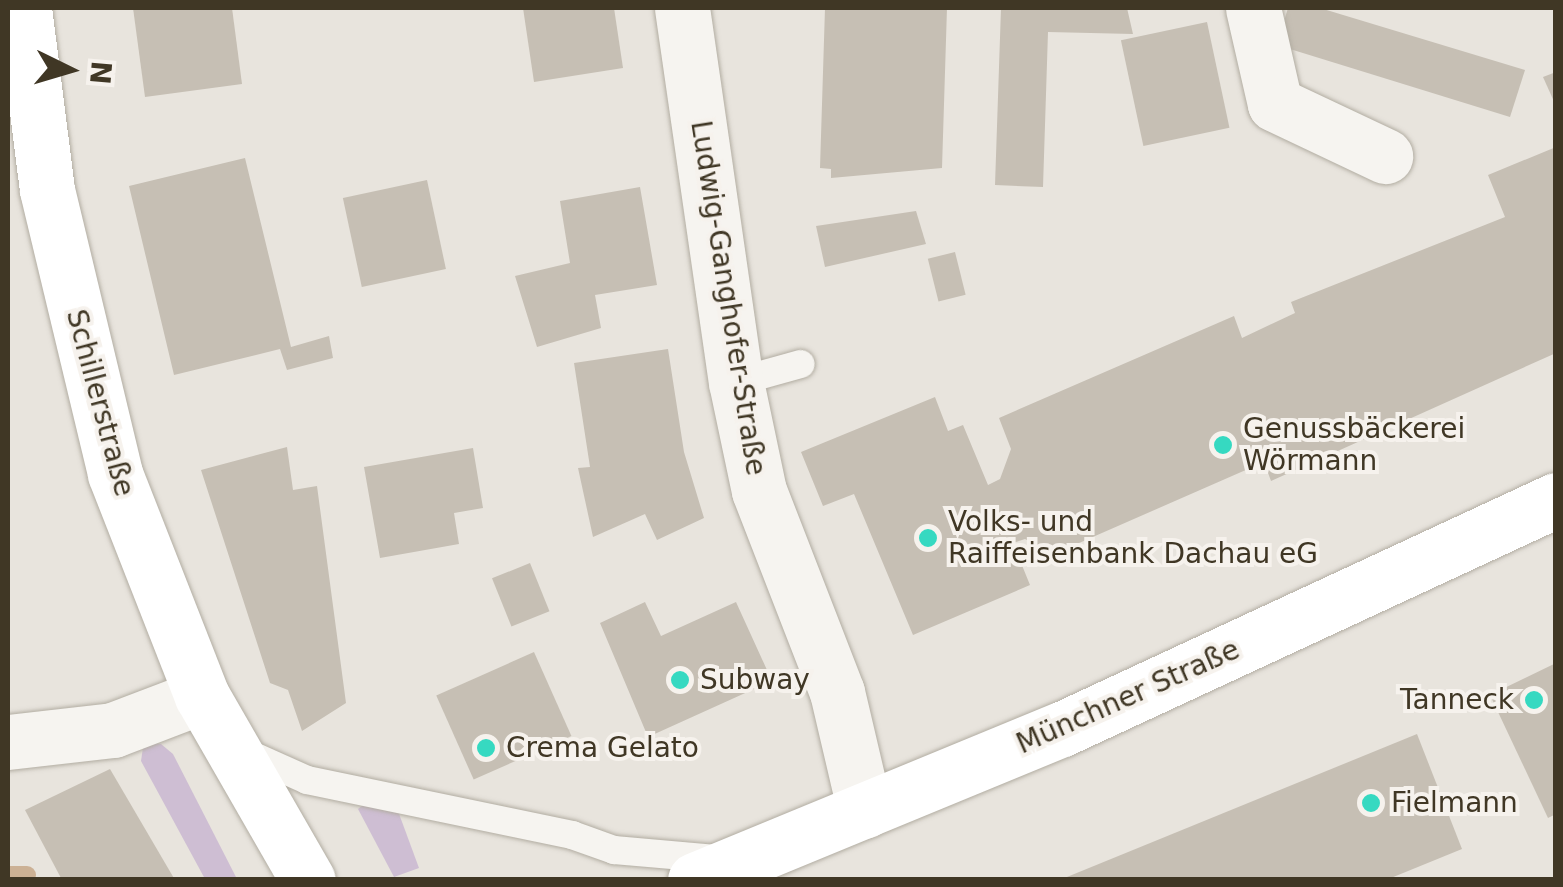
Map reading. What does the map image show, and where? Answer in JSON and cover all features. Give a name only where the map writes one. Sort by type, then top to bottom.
[{"type":"main road","name":"Schillerstraße","points":[[24,8],[47,190],[115,474],[213,720],[308,880]]},
{"type":"main road","name":"Münchner Straße","points":[[717,871],[1062,729],[1556,500]]},
{"type":"street","name":"Ludwig-Ganghofer-Straße","points":[[682,8],[736,382],[759,492],[837,692],[865,811]]},
{"type":"street","points":[[1253,8],[1276,104],[1385,156]]},
{"type":"street","points":[[8,742],[213,720]]},
{"type":"lane","points":[[736,382],[800,364]]},
{"type":"lane","points":[[213,720],[308,780],[572,835],[614,850],[717,871]]},
{"type":"shaded area","points":[[144,741],[161,744],[173,754],[237,879],[205,879],[141,761]]},
{"type":"shaded area","points":[[363,805],[398,811],[419,868],[394,877],[358,809]]},
{"type":"building","points":[[133,8],[232,8],[242,84],[145,97]]},
{"type":"building","points":[[523,8],[614,8],[623,68],[534,82]]},
{"type":"building","points":[[825,8],[947,8],[942,168],[831,178],[831,169],[820,168]]},
{"type":"building","points":[[1001,8],[1127,8],[1133,34],[1048,32],[1043,187],[995,185]]},
{"type":"building","points":[[1288,8],[1320,8],[1525,70],[1510,117],[1277,45]]},
{"type":"building","points":[[1207,22],[1229,128],[1143,146],[1121,40]]},
{"type":"building","points":[[1556,72],[1556,106],[1543,77]]},
{"type":"building","points":[[1556,147],[1556,353],[1271,481],[1264,462],[1054,554],[1025,539],[1013,543],[1030,585],[913,635],[854,494],[823,506],[801,452],[935,397],[948,431],[963,425],[988,485],[1000,479],[1011,449],[999,418],[1234,316],[1242,338],[1295,313],[1291,302],[1505,217],[1488,175]]},
{"type":"building","points":[[245,158],[291,347],[329,336],[333,358],[287,370],[280,349],[174,375],[129,186]]},
{"type":"building","points":[[427,180],[446,269],[362,287],[343,198]]},
{"type":"building","points":[[640,187],[657,285],[595,295],[601,328],[537,347],[515,276],[570,263],[560,201]]},
{"type":"building","points":[[916,211],[926,244],[825,267],[816,226]]},
{"type":"building","points":[[955,252],[966,295],[938,301],[928,259]]},
{"type":"building","points":[[668,349],[684,452],[704,518],[657,540],[645,514],[593,537],[578,468],[590,467],[574,363]]},
{"type":"building","points":[[287,447],[293,490],[317,486],[346,703],[302,731],[288,690],[270,683],[201,470]]},
{"type":"building","points":[[473,448],[483,508],[454,513],[459,544],[380,558],[364,467]]},
{"type":"building","points":[[530,563],[549,611],[511,627],[492,578]]},
{"type":"building","points":[[645,602],[661,636],[736,602],[772,681],[648,737],[600,623]]},
{"type":"building","points":[[534,652],[571,736],[474,780],[436,696]]},
{"type":"building","points":[[1556,663],[1556,814],[1548,818],[1490,695]]},
{"type":"building","points":[[1417,734],[1462,849],[1386,880],[1062,879]]},
{"type":"building","points":[[110,769],[175,880],[62,880],[25,810]]},
{"type":"waterway","points":[[8,875],[27,875]]},
{"type":"place","name":"Genussbäckerei Wörmann","points":[[1223,445]]},
{"type":"place","name":"Volks- und Raiffeisenbank Dachau eG","points":[[928,538]]},
{"type":"place","name":"Subway","points":[[680,680]]},
{"type":"place","name":"Tanneck","points":[[1534,700]]},
{"type":"place","name":"Crema Gelato","points":[[486,748]]},
{"type":"place","name":"Fielmann","points":[[1371,803]]}]
